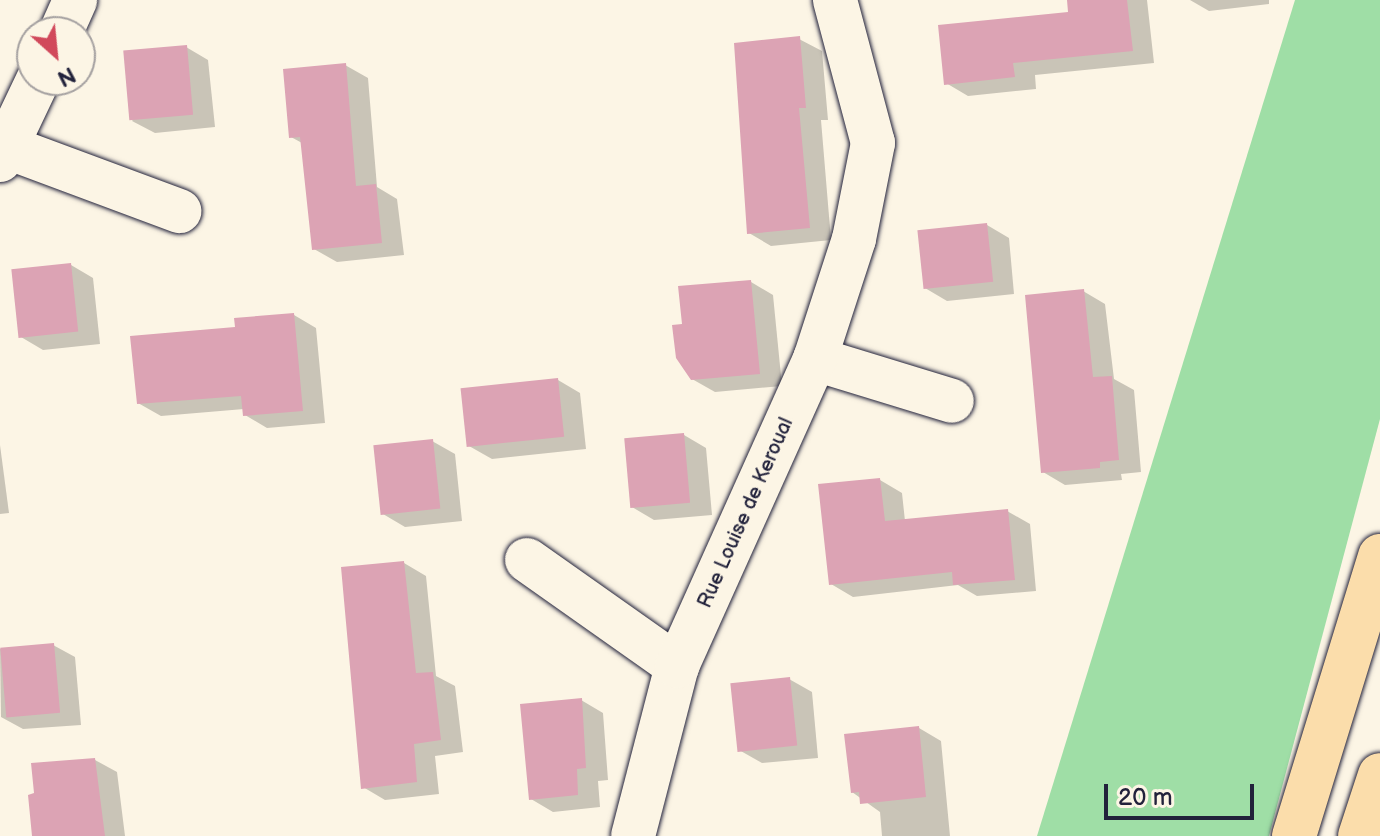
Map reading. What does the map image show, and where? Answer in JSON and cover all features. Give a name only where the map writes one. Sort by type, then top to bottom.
[{"type":"main road","points":[[1294,836],[1380,556]]},
{"type":"main road","points":[[1360,836],[1380,775]]},
{"type":"street","name":"Rue Louise de Keroual","points":[[645,834],[677,666],[815,359],[854,239],[873,143],[835,0]]},
{"type":"street","points":[[31,96],[4,154],[179,211]]},
{"type":"street","points":[[815,359],[952,401]]},
{"type":"street","points":[[527,560],[677,666]]},
{"type":"green space","points":[[1295,0],[1380,0],[1380,419],[1269,836],[1037,836]]},
{"type":"building","points":[[1067,0],[1127,0],[1133,51],[1013,63],[1015,77],[944,85],[938,25],[1068,12]]},
{"type":"building","points":[[800,36],[806,108],[799,108],[810,228],[747,234],[734,43]]},
{"type":"building","points":[[187,45],[193,115],[129,120],[123,51]]},
{"type":"building","points":[[346,63],[356,186],[376,184],[382,243],[312,250],[300,137],[289,138],[283,69]]},
{"type":"building","points":[[987,223],[993,282],[924,289],[917,230]]},
{"type":"building","points":[[71,263],[78,332],[19,338],[11,269]]},
{"type":"building","points":[[751,280],[760,374],[691,380],[676,358],[672,325],[682,324],[678,286]]},
{"type":"building","points":[[1084,289],[1093,377],[1112,376],[1119,460],[1100,462],[1100,468],[1041,473],[1025,295]]},
{"type":"building","points":[[294,313],[303,411],[243,416],[241,396],[137,404],[130,336],[235,327],[234,318]]},
{"type":"building","points":[[558,378],[564,437],[467,447],[461,388]]},
{"type":"building","points":[[684,433],[690,503],[630,508],[624,438]]},
{"type":"building","points":[[433,439],[440,509],[381,515],[373,445]]},
{"type":"building","points":[[880,478],[885,521],[1008,509],[1015,580],[953,585],[952,572],[829,585],[818,484]]},
{"type":"building","points":[[404,561],[416,673],[433,672],[441,740],[414,744],[417,782],[361,789],[341,567]]},
{"type":"building","points":[[54,643],[60,713],[6,717],[0,648]]},
{"type":"building","points":[[790,677],[797,746],[738,752],[730,683]]},
{"type":"building","points":[[582,698],[586,768],[577,769],[578,795],[529,800],[520,704]]},
{"type":"building","points":[[919,726],[926,797],[860,804],[859,792],[851,793],[844,734]]},
{"type":"building","points":[[95,758],[105,836],[32,836],[28,795],[34,793],[31,763]]}]
